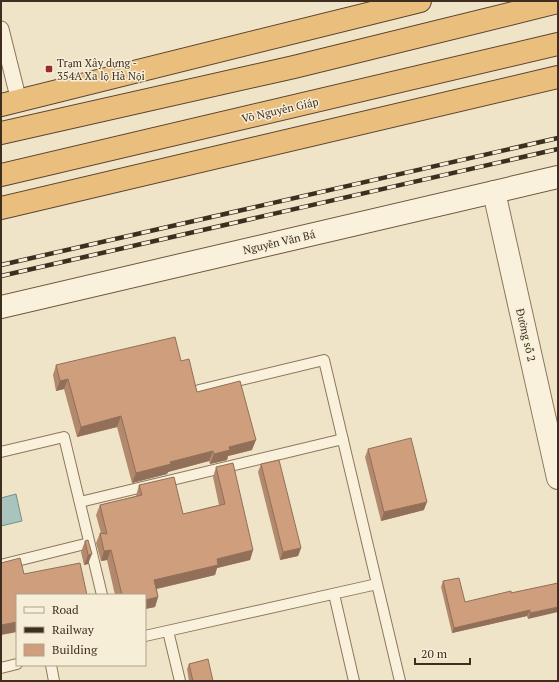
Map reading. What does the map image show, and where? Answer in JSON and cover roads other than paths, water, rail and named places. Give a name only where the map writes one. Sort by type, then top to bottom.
[{"type":"highway","points":[[10,103],[420,1]]},
{"type":"highway","points":[[1,133],[294,67],[558,2]]},
{"type":"highway","name":"Võ Nguyên Giáp","points":[[1,176],[558,44]]},
{"type":"highway","points":[[1,208],[558,77]]},
{"type":"main road","name":"Nguyễn Văn Bá","points":[[1,307],[558,177]]},
{"type":"main road","name":"Đường số 2","points":[[494,192],[558,478]]},
{"type":"street","points":[[1,29],[10,103]]},
{"type":"lane","points":[[199,390],[324,360],[400,681]]},
{"type":"lane","points":[[1,452],[64,437],[102,594]]},
{"type":"lane","points":[[80,502],[343,439]]},
{"type":"lane","points":[[1,565],[89,543]]},
{"type":"lane","points":[[146,636],[377,584]]},
{"type":"lane","points":[[334,594],[354,681]]},
{"type":"lane","points":[[168,631],[180,681]]},
{"type":"lane","points":[[1,668],[16,664]]},
{"type":"lane","points":[[51,666],[54,681]]},
{"type":"water","points":[[16,494],[22,521],[1,526],[1,498]]},
{"type":"railway","points":[[1,265],[558,138]]},
{"type":"railway","points":[[1,276],[558,149]]},
{"type":"place","name":"Trạm Xây dựng - 354A Xa lộ Hà Nội","points":[[49,69]]}]
